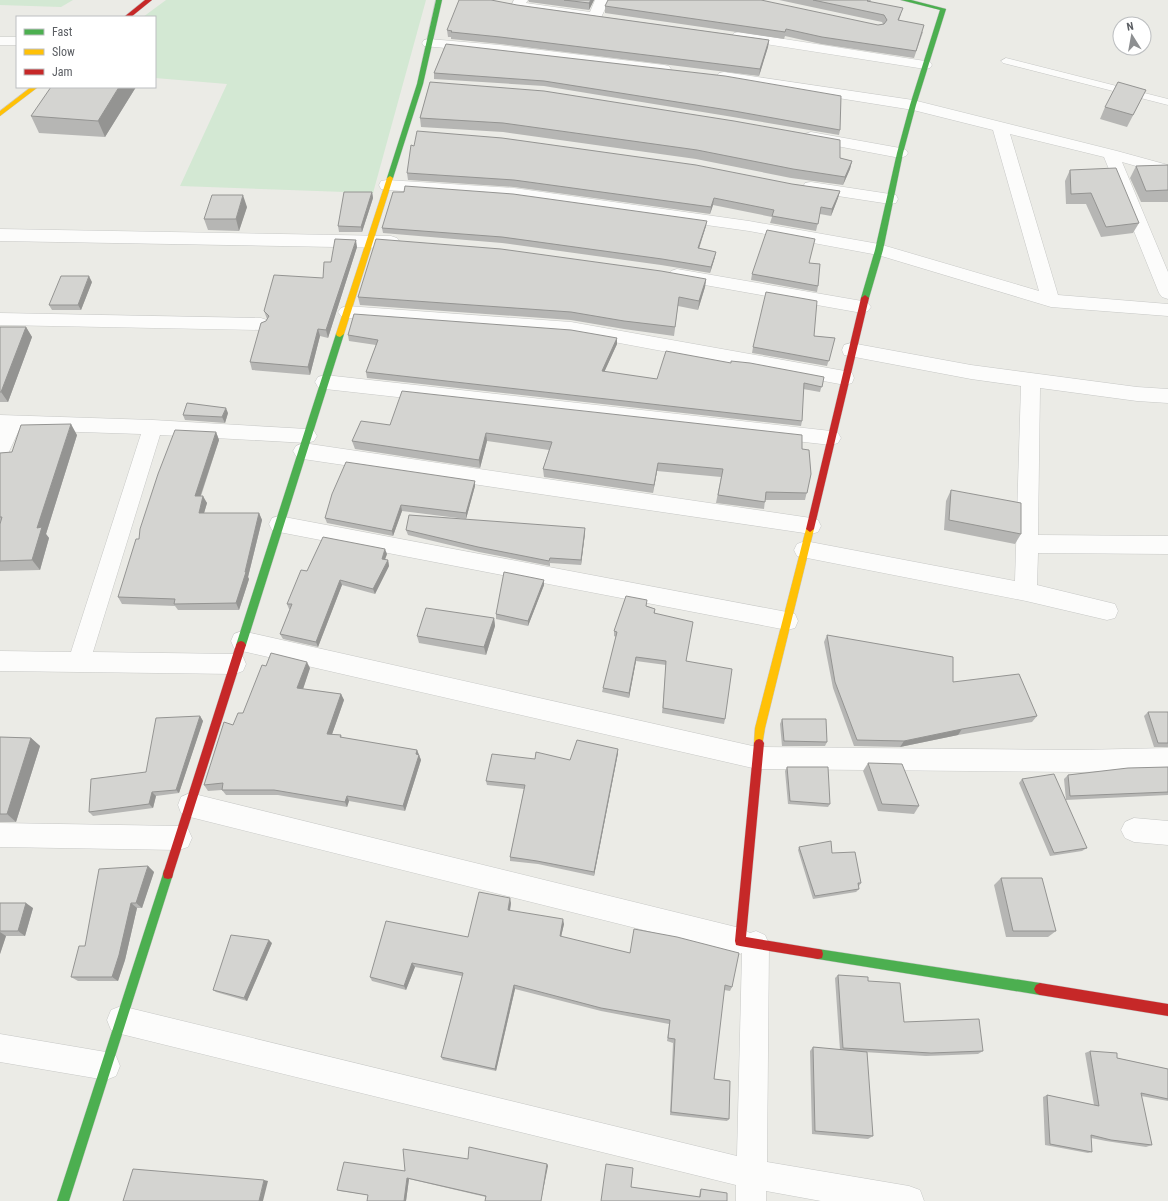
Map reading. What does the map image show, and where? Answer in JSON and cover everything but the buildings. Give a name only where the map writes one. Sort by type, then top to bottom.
[{"type":"street","points":[[128,16],[149,0]]},
{"type":"street","points":[[63,1201],[387,185],[412,132],[420,84],[439,0]]},
{"type":"street","points":[[595,17],[602,0]]},
{"type":"street","points":[[751,1187],[748,942],[757,758],[760,728],[811,526],[851,350],[878,250],[900,153],[913,105],[943,9],[904,0]]},
{"type":"street","points":[[504,4],[520,3],[610,19]]},
{"type":"street","points":[[725,34],[925,66]]},
{"type":"street","points":[[0,40],[16,41]]},
{"type":"street","points":[[429,43],[500,49],[678,70]]},
{"type":"street","points":[[710,74],[913,105],[1168,170]]},
{"type":"street","points":[[420,84],[435,85]]},
{"type":"street","points":[[0,114],[35,88]]},
{"type":"street","points":[[1000,126],[1051,301]]},
{"type":"street","points":[[794,134],[900,153]]},
{"type":"street","points":[[1110,154],[1168,293]]},
{"type":"street","points":[[387,185],[514,192],[749,226],[878,250],[1051,301],[1168,310]]},
{"type":"street","points":[[798,185],[890,199]]},
{"type":"street","points":[[0,235],[370,240],[409,243]]},
{"type":"street","points":[[661,272],[862,307]]},
{"type":"street","points":[[347,312],[571,328],[845,378]]},
{"type":"street","points":[[0,319],[261,324]]},
{"type":"street","points":[[851,350],[970,372],[1137,394],[1168,396]]},
{"type":"street","points":[[1026,592],[1031,380]]},
{"type":"street","points":[[325,382],[831,438]]},
{"type":"street","points":[[0,452],[6,422],[153,427],[305,444],[811,526]]},
{"type":"street","points":[[79,662],[153,427]]},
{"type":"street","points":[[279,524],[787,621]]},
{"type":"street","points":[[1028,544],[1168,545]]},
{"type":"street","points":[[805,550],[1026,592],[1107,611]]},
{"type":"street","points":[[242,641],[757,758],[1072,760],[1168,759]]},
{"type":"street","points":[[0,661],[235,664]]},
{"type":"street","points":[[190,805],[748,942],[1168,1010]]},
{"type":"street","points":[[1134,830],[1168,833]]},
{"type":"street","points":[[0,835],[179,838]]},
{"type":"street","points":[[121,1020],[751,1187],[909,1201]]},
{"type":"street","points":[[0,1048],[106,1066]]},
{"type":"lane","points":[[1006,61],[1168,102]]},
{"type":"green space","points":[[0,0],[73,0],[61,7],[0,5]]},
{"type":"green space","points":[[166,0],[426,0],[373,193],[180,186],[227,84],[156,78],[156,16],[144,16]]},
{"type":"traffic: fast","points":[[390,178],[420,84],[439,0]]},
{"type":"traffic: fast","points":[[865,298],[879,250],[900,153],[913,105],[943,9],[904,0]]},
{"type":"traffic: fast","points":[[241,645],[340,334]]},
{"type":"traffic: fast","points":[[63,1201],[168,874]]},
{"type":"traffic: fast","points":[[818,954],[1040,989]]},
{"type":"traffic: slow","points":[[0,114],[34,88]]},
{"type":"traffic: slow","points":[[340,334],[390,178]]},
{"type":"traffic: slow","points":[[759,743],[760,728],[810,529]]},
{"type":"traffic: jam","points":[[128,16],[149,0]]},
{"type":"traffic: jam","points":[[810,529],[865,298]]},
{"type":"traffic: jam","points":[[168,874],[241,645]]},
{"type":"traffic: jam","points":[[759,743],[740,941],[818,954]]},
{"type":"traffic: jam","points":[[1040,989],[1168,1010]]}]
